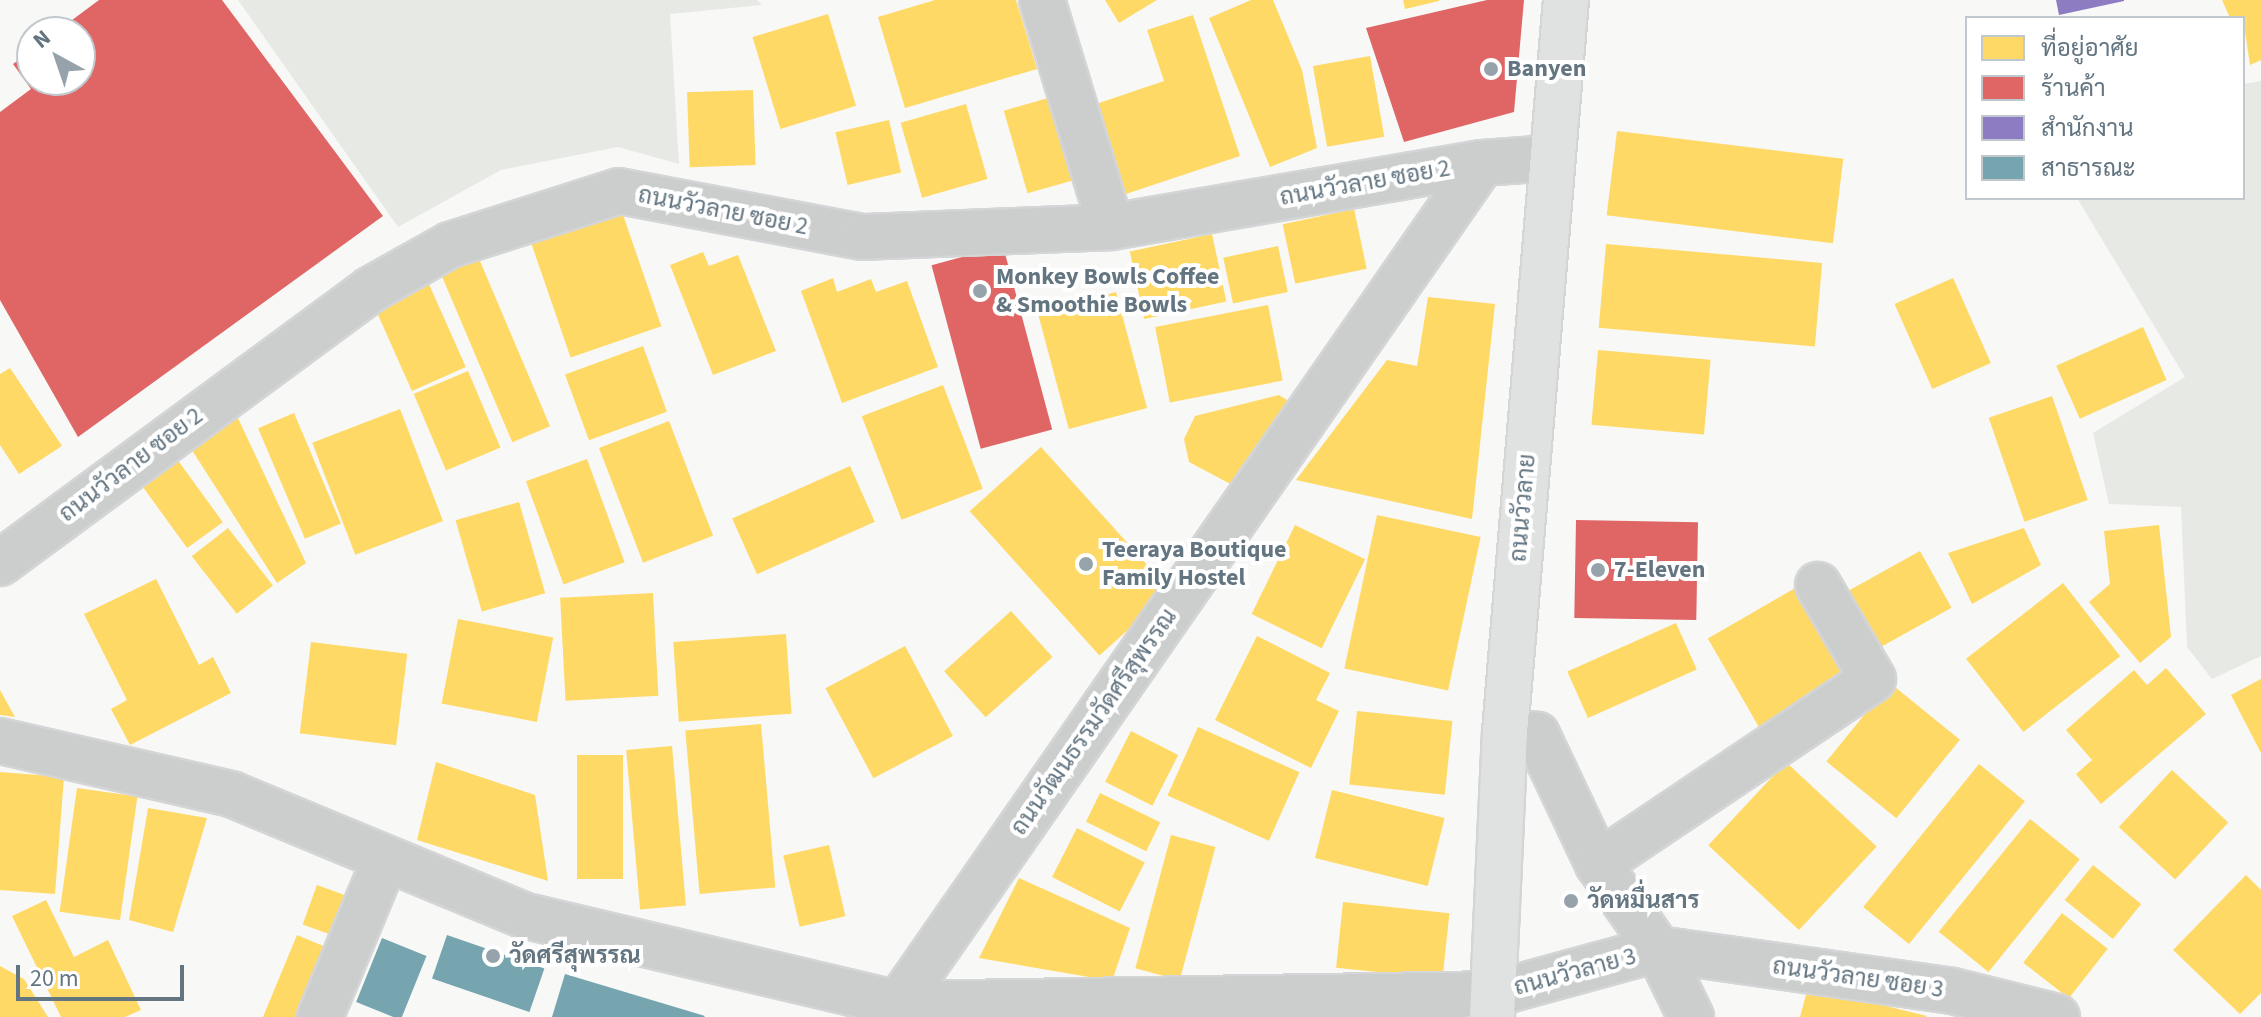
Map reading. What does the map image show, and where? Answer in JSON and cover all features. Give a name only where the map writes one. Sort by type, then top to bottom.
[{"type":"street","points":[[1042,0],[1111,227]]},
{"type":"street","name":"ถนนวัวลาย","points":[[1492,1006],[1505,732],[1566,0]]},
{"type":"street","name":"ถนนวัวลาย ซอย 2","points":[[0,563],[370,290],[512,221],[619,191],[863,237],[1111,227],[1482,163],[1551,158]]},
{"type":"street","name":"ถนนวัฒนธรรมวัดศรีสุพรรณ","points":[[898,1004],[1482,163]]},
{"type":"street","points":[[1598,864],[1882,673],[1818,585]]},
{"type":"street","points":[[1505,732],[1537,735],[1598,864],[1658,949],[1691,1017]]},
{"type":"street","name":"ถนนวัวลาย 3","points":[[0,741],[231,794],[526,916],[898,1004],[1125,1008],[1492,1006],[1658,949]]},
{"type":"street","points":[[320,1017],[385,860]]},
{"type":"street","name":"ถนนวัวลาย ซอย 3","points":[[1658,949],[1952,991],[2057,1017]]},
{"type":"shaded area","points":[[238,0],[757,0],[762,5],[670,14],[679,164],[618,147],[501,170],[398,227]]},
{"type":"shaded area","points":[[2261,81],[2261,656],[2212,679],[2187,647],[2181,507],[2109,504],[2093,433],[2185,377],[2078,200],[2245,200],[2245,84]]},
{"type":"building: ที่อยู่อาศัย","points":[[935,0],[1016,0],[1037,69],[905,108],[878,17]]},
{"type":"building: ที่อยู่อาศัย","points":[[1105,0],[1157,0],[1119,23]]},
{"type":"building: ที่อยู่อาศัย","points":[[1251,0],[1273,0],[1302,70],[1317,148],[1270,167],[1209,18]]},
{"type":"building: ที่อยู่อาศัย","points":[[1403,0],[1439,0],[1439,1],[1405,9]]},
{"type":"building: ที่อยู่อาศัย","points":[[2222,0],[2261,0],[2261,60],[2250,65],[2245,16],[2229,16]]},
{"type":"building: ที่อยู่อาศัย","points":[[828,14],[856,106],[781,129],[752,37]]},
{"type":"building: ที่อยู่อาศัย","points":[[1193,15],[1240,156],[1126,194],[1096,104],[1164,81],[1147,30]]},
{"type":"building: ที่อยู่อาศัย","points":[[1370,56],[1384,137],[1327,147],[1313,66]]},
{"type":"building: ที่อยู่อาศัย","points":[[753,90],[756,165],[690,167],[687,92]]},
{"type":"building: ที่อยู่อาศัย","points":[[1048,98],[1072,181],[1027,193],[1004,111]]},
{"type":"building: ที่อยู่อาศัย","points":[[966,104],[987,179],[922,198],[901,123]]},
{"type":"building: ที่อยู่อาศัย","points":[[889,120],[901,173],[848,185],[835,132]]},
{"type":"building: ที่อยู่อาศัย","points":[[1617,131],[1843,159],[1833,243],[1607,215]]},
{"type":"building: ที่อยู่อาศัย","points":[[621,209],[661,326],[571,357],[530,240]]},
{"type":"building: ที่อยู่อาศัย","points":[[1354,209],[1367,269],[1295,284],[1283,224]]},
{"type":"building: ที่อยู่อาศัย","points":[[1212,234],[1226,301],[1144,319],[1130,251]]},
{"type":"building: ที่อยู่อาศัย","points":[[1606,244],[1822,263],[1815,347],[1599,328]]},
{"type":"building: ที่อยู่อาศัย","points":[[1278,246],[1288,292],[1233,304],[1223,258]]},
{"type":"building: ที่อยู่อาศัย","points":[[703,252],[709,266],[738,255],[776,351],[713,375],[670,265]]},
{"type":"building: ที่อยู่อาศัย","points":[[477,254],[550,426],[512,442],[439,270]]},
{"type":"building: ที่อยู่อาศัย","points":[[833,278],[837,292],[871,279],[876,292],[907,281],[938,367],[842,403],[801,291]]},
{"type":"building: ที่อยู่อาศัย","points":[[1953,278],[1991,363],[1932,389],[1895,304]]},
{"type":"building: ที่อยู่อาศัย","points":[[428,282],[466,367],[412,391],[374,306]]},
{"type":"building: ที่อยู่อาศัย","points":[[1116,292],[1147,408],[1069,429],[1038,313]]},
{"type":"building: ที่อยู่อาศัย","points":[[1428,297],[1495,304],[1472,519],[1296,480],[1387,360],[1417,366]]},
{"type":"building: ที่อยู่อาศัย","points":[[1268,305],[1283,381],[1170,403],[1155,327]]},
{"type":"building: ที่อยู่อาศัย","points":[[2143,327],[2167,380],[2080,419],[2056,366]]},
{"type":"building: ที่อยู่อาศัย","points":[[643,346],[667,412],[589,440],[565,374]]},
{"type":"building: ที่อยู่อาศัย","points":[[1598,350],[1711,360],[1704,435],[1591,425]]},
{"type":"building: ที่อยู่อาศัย","points":[[10,368],[62,446],[19,474],[0,445],[0,374]]},
{"type":"building: ที่อยู่อาศัย","points":[[468,371],[500,447],[446,470],[414,394]]},
{"type":"building: ที่อยู่อาศัย","points":[[943,385],[983,489],[902,520],[862,416]]},
{"type":"building: ที่อยู่อาศัย","points":[[1279,395],[1292,403],[1236,487],[1189,462],[1184,439],[1195,416]]},
{"type":"building: ที่อยู่อาศัย","points":[[2052,396],[2088,500],[2024,522],[1989,418]]},
{"type":"building: ที่อยู่อาศัย","points":[[400,409],[443,521],[355,555],[312,443]]},
{"type":"building: ที่อยู่อาศัย","points":[[294,413],[341,523],[305,539],[258,428]]},
{"type":"building: ที่อยู่อาศัย","points":[[236,414],[306,563],[277,583],[188,444]]},
{"type":"building: ที่อยู่อาศัย","points":[[669,421],[713,536],[643,563],[599,448]]},
{"type":"building: ที่อยู่อาศัย","points":[[1041,447],[1171,591],[1099,655],[970,511]]},
{"type":"building: ที่อยู่อาศัย","points":[[174,455],[223,522],[187,548],[138,481]]},
{"type":"building: ที่อยู่อาศัย","points":[[587,459],[625,562],[564,585],[526,481]]},
{"type":"building: ที่อยู่อาศัย","points":[[850,466],[875,522],[757,574],[732,518]]},
{"type":"building: ที่อยู่อาศัย","points":[[519,502],[545,593],[482,612],[456,520]]},
{"type":"building: ที่อยู่อาศัย","points":[[1377,515],[1481,537],[1448,691],[1344,669]]},
{"type":"building: ที่อยู่อาศัย","points":[[1295,525],[1365,559],[1322,648],[1252,614]]},
{"type":"building: ที่อยู่อาศัย","points":[[2159,525],[2171,637],[2140,663],[2089,602],[2110,584],[2104,531]]},
{"type":"building: ที่อยู่อาศัย","points":[[228,528],[273,586],[237,614],[192,556]]},
{"type":"building: ที่อยู่อาศัย","points":[[2024,528],[2041,565],[1972,604],[1948,553]]},
{"type":"building: ที่อยู่อาศัย","points":[[1920,551],[1952,608],[1875,651],[1843,594]]},
{"type":"building: ที่อยู่อาศัย","points":[[156,579],[199,665],[213,657],[231,693],[130,745],[111,709],[127,700],[84,614]]},
{"type":"building: ที่อยู่อาศัย","points":[[2063,583],[2120,656],[2023,732],[1966,659]]},
{"type":"building: ที่อยู่อาศัย","points":[[1797,587],[1848,676],[1759,728],[1708,638]]},
{"type":"building: ที่อยู่อาศัย","points":[[653,593],[658,696],[566,701],[560,598]]},
{"type":"building: ที่อยู่อาศัย","points":[[1011,611],[1052,657],[986,717],[944,671]]},
{"type":"building: ที่อยู่อาศัย","points":[[458,619],[553,638],[537,722],[442,703]]},
{"type":"building: ที่อยู่อาศัย","points":[[1676,623],[1697,670],[1588,718],[1567,671]]},
{"type":"building: ที่อยู่อาศัย","points":[[786,634],[792,714],[679,722],[673,642]]},
{"type":"building: ที่อยู่อาศัย","points":[[1257,636],[1330,673],[1316,700],[1339,711],[1311,768],[1215,720]]},
{"type":"building: ที่อยู่อาศัย","points":[[311,642],[407,654],[396,745],[300,733]]},
{"type":"building: ที่อยู่อาศัย","points":[[905,646],[953,736],[873,778],[826,688]]},
{"type":"building: ที่อยู่อาศัย","points":[[2166,668],[2206,714],[2101,804],[2076,774],[2092,760],[2066,730],[2134,670],[2147,685]]},
{"type":"building: ที่อยู่อาศัย","points":[[2261,679],[2261,753],[2231,695]]},
{"type":"building: ที่อยู่อาศัย","points":[[1890,683],[1960,740],[1896,818],[1826,761]]},
{"type":"building: ที่อยู่อาศัย","points":[[0,690],[15,717],[0,715]]},
{"type":"building: ที่อยู่อาศัย","points":[[1357,711],[1452,721],[1445,795],[1349,785]]},
{"type":"building: ที่อยู่อาศัย","points":[[761,724],[775,887],[700,894],[685,731]]},
{"type":"building: ที่อยู่อาศัย","points":[[1198,727],[1299,772],[1269,841],[1167,796]]},
{"type":"building: ที่อยู่อาศัย","points":[[1131,731],[1178,755],[1152,806],[1105,782]]},
{"type":"building: ที่อยู่อาศัย","points":[[672,746],[686,905],[640,909],[626,750]]},
{"type":"building: ที่อยู่อาศัย","points":[[577,755],[623,755],[623,879],[577,879]]},
{"type":"building: ที่อยู่อาศัย","points":[[436,762],[535,795],[548,881],[417,840]]},
{"type":"building: ที่อยู่อาศัย","points":[[1786,762],[1877,847],[1799,930],[1708,845]]},
{"type":"building: ที่อยู่อาศัย","points":[[1979,764],[2025,801],[1909,944],[1863,907]]},
{"type":"building: ที่อยู่อาศัย","points":[[2172,770],[2228,823],[2175,880],[2119,827]]},
{"type":"building: ที่อยู่อาศัย","points":[[0,772],[64,777],[55,894],[0,890]]},
{"type":"building: ที่อยู่อาศัย","points":[[77,788],[137,796],[120,920],[60,912]]},
{"type":"building: ที่อยู่อาศัย","points":[[1332,790],[1445,818],[1428,886],[1315,858]]},
{"type":"building: ที่อยู่อาศัย","points":[[1100,793],[1160,822],[1146,851],[1086,822]]},
{"type":"building: ที่อยู่อาศัย","points":[[148,808],[207,818],[173,932],[129,920]]},
{"type":"building: ที่อยู่อาศัย","points":[[2030,819],[2080,859],[1988,972],[1939,932]]},
{"type":"building: ที่อยู่อาศัย","points":[[1077,828],[1145,863],[1120,912],[1052,877]]},
{"type":"building: ที่อยู่อาศัย","points":[[1171,835],[1215,847],[1180,980],[1135,968]]},
{"type":"building: ที่อยู่อาศัย","points":[[829,845],[845,916],[800,927],[783,856]]},
{"type":"building: ที่อยู่อาศัย","points":[[2093,865],[2141,904],[2113,939],[2065,900]]},
{"type":"building: ที่อยู่อาศัย","points":[[2246,875],[2261,890],[2261,993],[2240,1014],[2173,950]]},
{"type":"building: ที่อยู่อาศัย","points":[[1019,878],[1130,928],[1112,981],[979,958]]},
{"type":"building: ที่อยู่อาศัย","points":[[317,885],[353,898],[338,937],[303,924]]},
{"type":"building: ที่อยู่อาศัย","points":[[46,900],[74,957],[108,940],[141,1010],[125,1017],[61,1017],[12,916]]},
{"type":"building: ที่อยู่อาศัย","points":[[1343,902],[1449,913],[1443,979],[1336,968]]},
{"type":"building: ที่อยู่อาศัย","points":[[2062,913],[2108,949],[2069,998],[2023,963]]},
{"type":"building: ที่อยู่อาศัย","points":[[297,935],[333,950],[305,1017],[263,1017]]},
{"type":"building: ที่อยู่อาศัย","points":[[0,966],[24,979],[48,1017],[0,1017]]},
{"type":"building: ที่อยู่อาศัย","points":[[1808,987],[1927,1016],[1800,1017]]},
{"type":"building: ร้านค้า","points":[[99,0],[222,0],[383,216],[78,437],[0,300],[0,112],[22,96],[96,96],[96,16],[78,16]]},
{"type":"building: ร้านค้า","points":[[1487,0],[1524,0],[1514,112],[1404,142],[1366,28]]},
{"type":"building: ร้านค้า","points":[[1003,246],[1052,430],[981,449],[932,265]]},
{"type":"building: ร้านค้า","points":[[1576,520],[1698,522],[1696,620],[1574,618]]},
{"type":"building: สำนักงาน","points":[[2056,0],[2124,0],[2124,1],[2059,15]]},
{"type":"building: สาธารณะ","points":[[447,935],[544,969],[529,1012],[432,978]]},
{"type":"building: สาธารณะ","points":[[382,938],[427,956],[402,1017],[393,1017],[356,1002]]},
{"type":"building: สาธารณะ","points":[[565,974],[705,1016],[552,1017]]},
{"type":"place","name":"Banyen","points":[[1491,69]]},
{"type":"place","name":"Monkey Bowls Coffee & Smoothie Bowls","points":[[980,291]]},
{"type":"place","name":"Teeraya Boutique Family Hostel","points":[[1086,564]]},
{"type":"place","name":"7-Eleven","points":[[1598,570]]},
{"type":"place","name":"วัดหมื่นสาร","points":[[1571,901]]},
{"type":"place","name":"วัดศรีสุพรรณ","points":[[493,956]]}]
